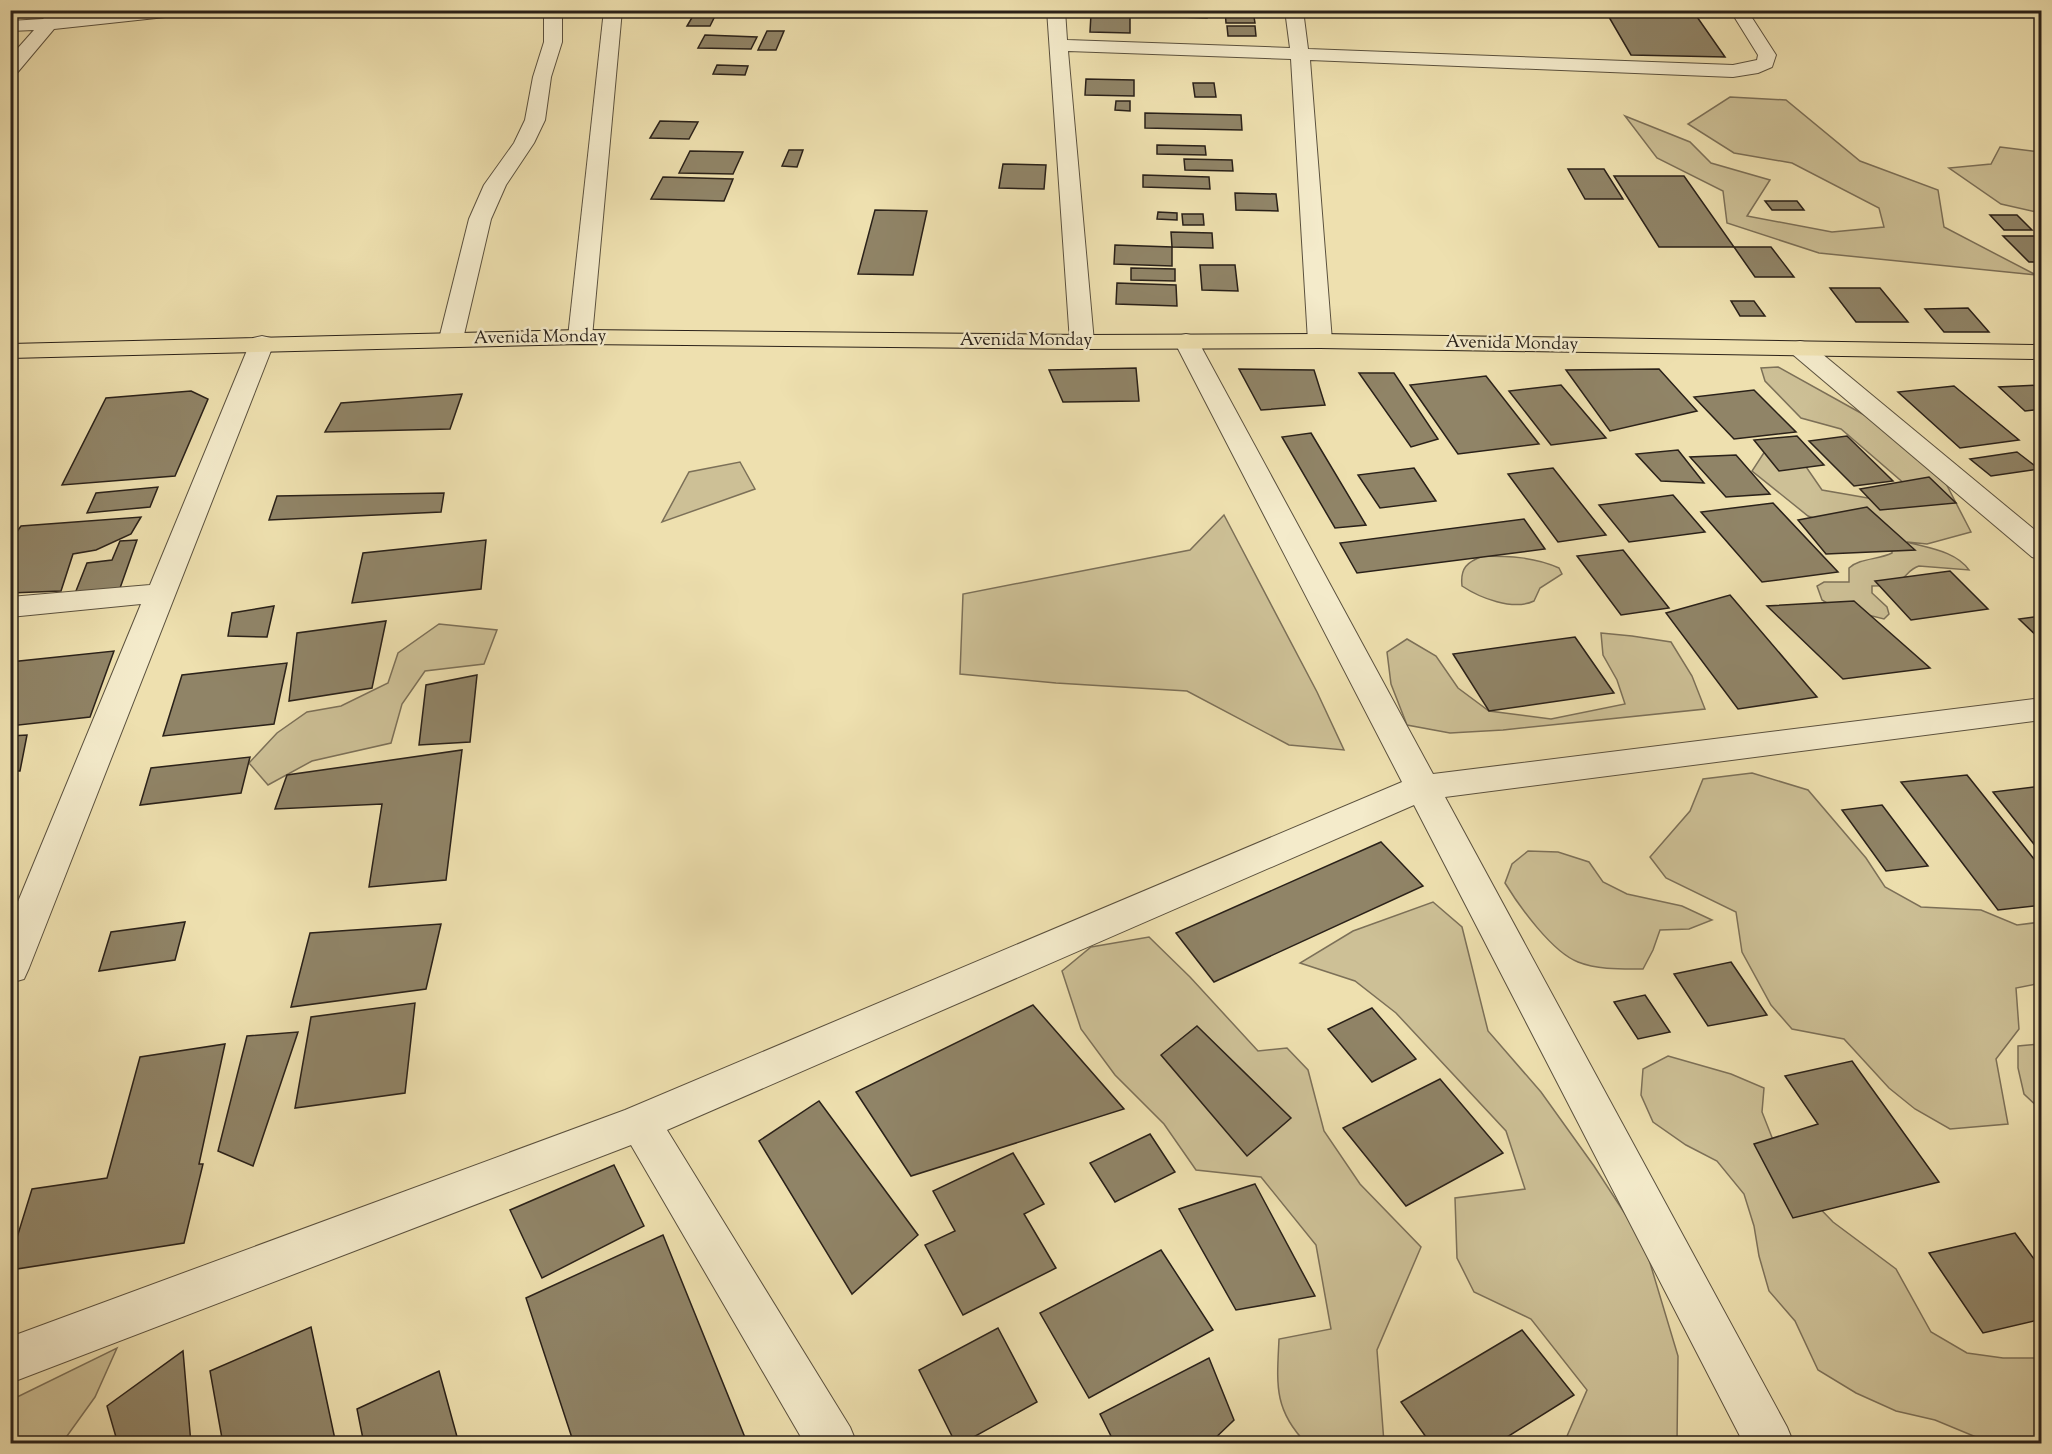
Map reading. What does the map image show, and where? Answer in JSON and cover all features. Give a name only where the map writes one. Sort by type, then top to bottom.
[{"type":"main road","name":"Avenida Monday","points":[[10,351],[262,343],[580,337],[1082,342],[1320,341],[2042,352]]},
{"type":"street","points":[[10,26],[54,17],[184,10]]},
{"type":"street","points":[[452,339],[480,219],[495,185],[524,143],[535,120],[542,77],[553,42],[553,10]]},
{"type":"street","points":[[580,337],[613,10]]},
{"type":"street","points":[[1056,10],[1082,342]]},
{"type":"street","points":[[1294,10],[1300,56],[1320,341]]},
{"type":"street","points":[[1059,45],[1733,71],[1751,69],[1765,63],[1767,55],[1738,10]]},
{"type":"street","points":[[10,69],[54,17]]},
{"type":"street","points":[[1185,341],[1424,787],[1770,1443]]},
{"type":"street","points":[[10,968],[262,343]]},
{"type":"street","points":[[1800,348],[2042,551]]},
{"type":"street","points":[[10,607],[162,593]]},
{"type":"street","points":[[10,1360],[640,1123],[1424,787],[2042,709]]},
{"type":"street","points":[[640,1123],[833,1443]]},
{"type":"shaded area","points":[[1730,97],[1786,100],[1860,161],[1938,190],[1944,227],[2036,275],[1819,253],[1727,223],[1723,191],[1657,158],[1625,116],[1690,142],[1711,163],[1770,180],[1747,216],[1832,232],[1884,227],[1879,208],[1792,163],[1734,153],[1688,124]]},
{"type":"shaded area","points":[[2000,147],[2041,152],[2041,213],[2001,204],[1949,168],[1991,164]]},
{"type":"shaded area","points":[[1778,367],[1868,417],[1940,472],[1971,532],[1927,544],[1907,542],[1949,554],[1957,558],[1969,570],[1919,566],[1895,583],[1872,586],[1872,593],[1887,607],[1889,614],[1884,619],[1832,606],[1822,600],[1817,586],[1824,582],[1849,582],[1849,568],[1858,562],[1892,553],[1892,547],[1808,516],[1752,471],[1769,445],[1789,442],[1822,490],[1908,505],[1914,492],[1841,429],[1801,418],[1765,381],[1761,368]]},
{"type":"shaded area","points":[[740,462],[755,489],[662,522],[689,472]]},
{"type":"shaded area","points":[[1224,515],[1317,692],[1344,750],[1289,745],[1187,691],[1056,683],[960,674],[963,594],[1190,550]]},
{"type":"shaded area","points":[[1483,556],[1541,561],[1559,568],[1562,574],[1540,588],[1534,601],[1516,605],[1497,602],[1462,586],[1462,575],[1466,566]]},
{"type":"shaded area","points":[[439,624],[497,630],[484,664],[425,671],[402,704],[391,743],[312,761],[268,785],[249,763],[277,733],[307,712],[341,706],[388,683],[398,653]]},
{"type":"shaded area","points":[[1601,633],[1671,642],[1692,676],[1705,709],[1503,730],[1450,733],[1407,725],[1391,684],[1387,652],[1407,639],[1436,656],[1458,688],[1489,711],[1551,719],[1625,704],[1617,680],[1603,655]]},
{"type":"shaded area","points":[[1752,773],[1808,790],[1866,858],[1885,887],[1921,907],[1981,910],[2017,925],[2041,922],[2041,983],[2016,988],[2019,1029],[1996,1059],[2008,1124],[1950,1129],[1915,1109],[1889,1088],[1844,1039],[1792,1029],[1771,1005],[1742,952],[1736,912],[1666,878],[1650,857],[1690,811],[1703,779]]},
{"type":"shaded area","points":[[1528,851],[1558,852],[1589,862],[1603,882],[1627,894],[1682,906],[1712,920],[1689,929],[1660,930],[1643,969],[1602,968],[1578,962],[1568,957],[1547,939],[1505,883],[1512,864]]},
{"type":"shaded area","points":[[1433,902],[1462,927],[1488,1031],[1541,1092],[1594,1166],[1644,1243],[1678,1356],[1677,1443],[1564,1443],[1587,1390],[1531,1319],[1474,1292],[1457,1258],[1455,1198],[1525,1189],[1506,1131],[1396,1013],[1355,981],[1300,963],[1353,931]]},
{"type":"shaded area","points":[[1149,937],[1190,977],[1258,1051],[1287,1048],[1308,1070],[1324,1131],[1360,1184],[1421,1247],[1377,1350],[1384,1443],[1306,1443],[1295,1431],[1282,1407],[1279,1395],[1279,1339],[1331,1329],[1316,1245],[1261,1177],[1196,1170],[1164,1124],[1115,1075],[1081,1029],[1062,971],[1091,947]]},
{"type":"shaded area","points":[[2042,1044],[2041,1110],[2024,1094],[2018,1068],[2018,1046]]},
{"type":"shaded area","points":[[1668,1056],[1731,1074],[1764,1088],[1762,1112],[1773,1140],[1805,1193],[1833,1222],[1896,1269],[1931,1332],[1967,1353],[2003,1358],[2041,1358],[2041,1443],[1999,1443],[1976,1437],[1935,1420],[1896,1411],[1856,1393],[1818,1370],[1795,1321],[1769,1291],[1744,1194],[1717,1161],[1686,1145],[1653,1122],[1641,1095],[1643,1069]]},
{"type":"shaded area","points":[[117,1348],[95,1397],[62,1443],[11,1443],[11,1400]]},
{"type":"building","points":[[1180,10],[1206,10],[1207,18],[1180,17]]},
{"type":"building","points":[[1225,10],[1253,11],[1255,23],[1226,23]]},
{"type":"building","points":[[1606,12],[1695,14],[1725,57],[1631,55]]},
{"type":"building","points":[[694,14],[716,14],[710,26],[687,26]]},
{"type":"building","points":[[1091,14],[1130,14],[1130,33],[1090,32]]},
{"type":"building","points":[[1227,26],[1255,26],[1256,36],[1228,36]]},
{"type":"building","points":[[767,31],[784,31],[776,50],[758,50]]},
{"type":"building","points":[[705,35],[757,37],[751,49],[698,48]]},
{"type":"building","points":[[717,65],[748,66],[745,75],[713,74]]},
{"type":"building","points":[[1086,79],[1134,80],[1134,96],[1085,95]]},
{"type":"building","points":[[1193,83],[1214,83],[1216,97],[1195,97]]},
{"type":"building","points":[[1116,101],[1130,101],[1130,111],[1115,110]]},
{"type":"building","points":[[1145,113],[1241,115],[1242,130],[1145,128]]},
{"type":"building","points":[[660,121],[698,122],[689,139],[650,138]]},
{"type":"building","points":[[1157,145],[1205,146],[1206,155],[1157,154]]},
{"type":"building","points":[[789,150],[803,150],[797,167],[782,166]]},
{"type":"building","points":[[690,151],[743,152],[733,174],[679,173]]},
{"type":"building","points":[[1184,159],[1232,160],[1233,171],[1185,170]]},
{"type":"building","points":[[1003,164],[1046,165],[1044,189],[999,188]]},
{"type":"building","points":[[1568,169],[1604,169],[1623,199],[1585,199]]},
{"type":"building","points":[[1143,175],[1209,177],[1210,189],[1143,187]]},
{"type":"building","points":[[1614,176],[1684,176],[1734,247],[1659,247]]},
{"type":"building","points":[[663,177],[733,179],[724,201],[651,199]]},
{"type":"building","points":[[1235,193],[1276,194],[1278,211],[1236,210]]},
{"type":"building","points":[[1765,201],[1797,201],[1804,210],[1772,210]]},
{"type":"building","points":[[875,210],[927,211],[913,275],[858,274]]},
{"type":"building","points":[[1158,212],[1177,213],[1177,220],[1157,219]]},
{"type":"building","points":[[1182,214],[1203,214],[1204,225],[1183,225]]},
{"type":"building","points":[[1990,215],[2017,215],[2032,230],[2004,230]]},
{"type":"building","points":[[1171,232],[1212,233],[1213,248],[1172,247]]},
{"type":"building","points":[[2003,236],[2042,236],[2042,262],[2029,262]]},
{"type":"building","points":[[1115,245],[1172,247],[1172,266],[1114,264]]},
{"type":"building","points":[[1734,247],[1771,247],[1794,277],[1755,277]]},
{"type":"building","points":[[1200,265],[1235,265],[1238,291],[1202,290]]},
{"type":"building","points":[[1131,268],[1175,269],[1175,281],[1131,280]]},
{"type":"building","points":[[1117,283],[1176,285],[1177,306],[1116,304]]},
{"type":"building","points":[[1830,288],[1880,288],[1908,322],[1856,322]]},
{"type":"building","points":[[1731,301],[1754,301],[1765,316],[1740,316]]},
{"type":"building","points":[[1968,308],[1989,332],[1944,332],[1925,309]]},
{"type":"building","points":[[1136,368],[1139,401],[1063,402],[1049,370]]},
{"type":"building","points":[[1239,369],[1314,370],[1325,405],[1261,410]]},
{"type":"building","points":[[1659,369],[1697,411],[1610,431],[1566,370]]},
{"type":"building","points":[[1359,373],[1394,373],[1438,439],[1411,447]]},
{"type":"building","points":[[1486,376],[1539,444],[1458,454],[1410,385]]},
{"type":"building","points":[[1561,385],[1606,438],[1551,445],[1509,391]]},
{"type":"building","points":[[2042,385],[2042,409],[2025,411],[1999,387]]},
{"type":"building","points":[[1954,386],[2019,440],[1960,448],[1898,392]]},
{"type":"building","points":[[1754,390],[1796,432],[1734,439],[1694,397]]},
{"type":"building","points":[[191,391],[208,399],[175,476],[62,485],[106,398]]},
{"type":"building","points":[[462,394],[450,429],[325,432],[341,403]]},
{"type":"building","points":[[1311,433],[1366,525],[1335,528],[1282,437]]},
{"type":"building","points":[[1797,436],[1824,465],[1779,471],[1754,440]]},
{"type":"building","points":[[1847,436],[1893,481],[1854,486],[1809,441]]},
{"type":"building","points":[[1678,450],[1704,483],[1661,481],[1636,454]]},
{"type":"building","points":[[2017,452],[2039,469],[1991,476],[1970,459]]},
{"type":"building","points":[[1736,455],[1770,494],[1726,497],[1690,457]]},
{"type":"building","points":[[1414,468],[1436,501],[1380,508],[1358,475]]},
{"type":"building","points":[[1553,468],[1606,535],[1558,542],[1508,474]]},
{"type":"building","points":[[1929,477],[1956,503],[1880,510],[1860,489]]},
{"type":"building","points":[[158,487],[150,507],[87,513],[96,493]]},
{"type":"building","points":[[444,493],[441,512],[269,520],[277,496]]},
{"type":"building","points":[[1673,495],[1705,532],[1629,542],[1599,505]]},
{"type":"building","points":[[1773,503],[1838,572],[1762,582],[1701,512]]},
{"type":"building","points":[[1867,507],[1915,550],[1826,554],[1798,520]]},
{"type":"building","points":[[141,517],[131,534],[96,550],[73,554],[61,591],[10,593],[10,541],[21,526]]},
{"type":"building","points":[[1524,519],[1545,549],[1357,573],[1340,543]]},
{"type":"building","points":[[137,540],[119,591],[74,596],[87,563],[112,560],[120,541]]},
{"type":"building","points":[[486,540],[481,589],[352,603],[363,553]]},
{"type":"building","points":[[1623,550],[1669,608],[1621,615],[1577,556]]},
{"type":"building","points":[[1950,571],[1988,609],[1911,620],[1875,581]]},
{"type":"building","points":[[1730,595],[1817,697],[1738,709],[1666,613]]},
{"type":"building","points":[[1854,601],[1930,668],[1843,679],[1767,606]]},
{"type":"building","points":[[274,606],[267,637],[228,636],[232,613]]},
{"type":"building","points":[[2042,616],[2042,641],[2019,619]]},
{"type":"building","points":[[386,621],[372,688],[289,701],[297,633]]},
{"type":"building","points":[[1575,637],[1614,693],[1489,711],[1453,654]]},
{"type":"building","points":[[114,651],[90,717],[10,726],[10,662]]},
{"type":"building","points":[[287,663],[274,724],[163,736],[182,675]]},
{"type":"building","points":[[477,675],[470,742],[419,745],[426,685]]},
{"type":"building","points":[[27,735],[20,771],[10,771],[10,736]]},
{"type":"building","points":[[462,750],[446,880],[369,887],[382,804],[275,809],[287,775]]},
{"type":"building","points":[[250,757],[241,793],[140,805],[151,768]]},
{"type":"building","points":[[1967,775],[2042,869],[2042,905],[1998,910],[1901,782]]},
{"type":"building","points":[[2042,786],[2042,852],[2040,852],[1993,792]]},
{"type":"building","points":[[1882,805],[1928,866],[1886,871],[1842,810]]},
{"type":"building","points":[[1381,842],[1423,886],[1214,982],[1176,933]]},
{"type":"building","points":[[185,922],[175,960],[99,971],[111,932]]},
{"type":"building","points":[[441,924],[426,989],[291,1007],[310,933]]},
{"type":"building","points":[[1731,962],[1767,1015],[1708,1026],[1674,974]]},
{"type":"building","points":[[1645,995],[1670,1032],[1638,1039],[1614,1002]]},
{"type":"building","points":[[415,1003],[405,1093],[295,1108],[311,1017]]},
{"type":"building","points":[[1033,1005],[1124,1109],[911,1176],[856,1092]]},
{"type":"building","points":[[1372,1008],[1416,1059],[1372,1082],[1328,1029]]},
{"type":"building","points":[[1197,1026],[1291,1118],[1247,1156],[1161,1055]]},
{"type":"building","points":[[298,1032],[253,1166],[218,1151],[247,1036]]},
{"type":"building","points":[[225,1044],[199,1164],[203,1164],[184,1243],[10,1270],[10,1260],[32,1189],[107,1178],[140,1057]]},
{"type":"building","points":[[1852,1061],[1939,1182],[1793,1218],[1754,1144],[1818,1124],[1785,1076]]},
{"type":"building","points":[[1440,1079],[1503,1153],[1406,1206],[1343,1128]]},
{"type":"building","points":[[819,1101],[918,1235],[852,1294],[759,1141]]},
{"type":"building","points":[[1150,1134],[1175,1172],[1115,1202],[1090,1163]]},
{"type":"building","points":[[1013,1153],[1044,1204],[1024,1214],[1056,1268],[963,1315],[925,1245],[955,1231],[933,1191]]},
{"type":"building","points":[[614,1165],[644,1226],[542,1278],[510,1210]]},
{"type":"building","points":[[1255,1184],[1315,1296],[1236,1310],[1179,1209]]},
{"type":"building","points":[[2015,1233],[2042,1270],[2042,1319],[1983,1333],[1929,1253]]},
{"type":"building","points":[[663,1235],[746,1440],[739,1444],[574,1444],[526,1298]]},
{"type":"building","points":[[1161,1250],[1213,1330],[1089,1398],[1040,1313]]},
{"type":"building","points":[[311,1327],[336,1444],[223,1444],[210,1371]]},
{"type":"building","points":[[998,1328],[1037,1402],[961,1444],[956,1444],[919,1370]]},
{"type":"building","points":[[1522,1330],[1574,1395],[1496,1444],[1431,1444],[1401,1402]]},
{"type":"building","points":[[183,1351],[191,1444],[118,1444],[107,1406]]},
{"type":"building","points":[[1209,1358],[1234,1420],[1209,1444],[1115,1444],[1100,1414]]},
{"type":"building","points":[[439,1371],[459,1444],[364,1444],[357,1409]]}]
